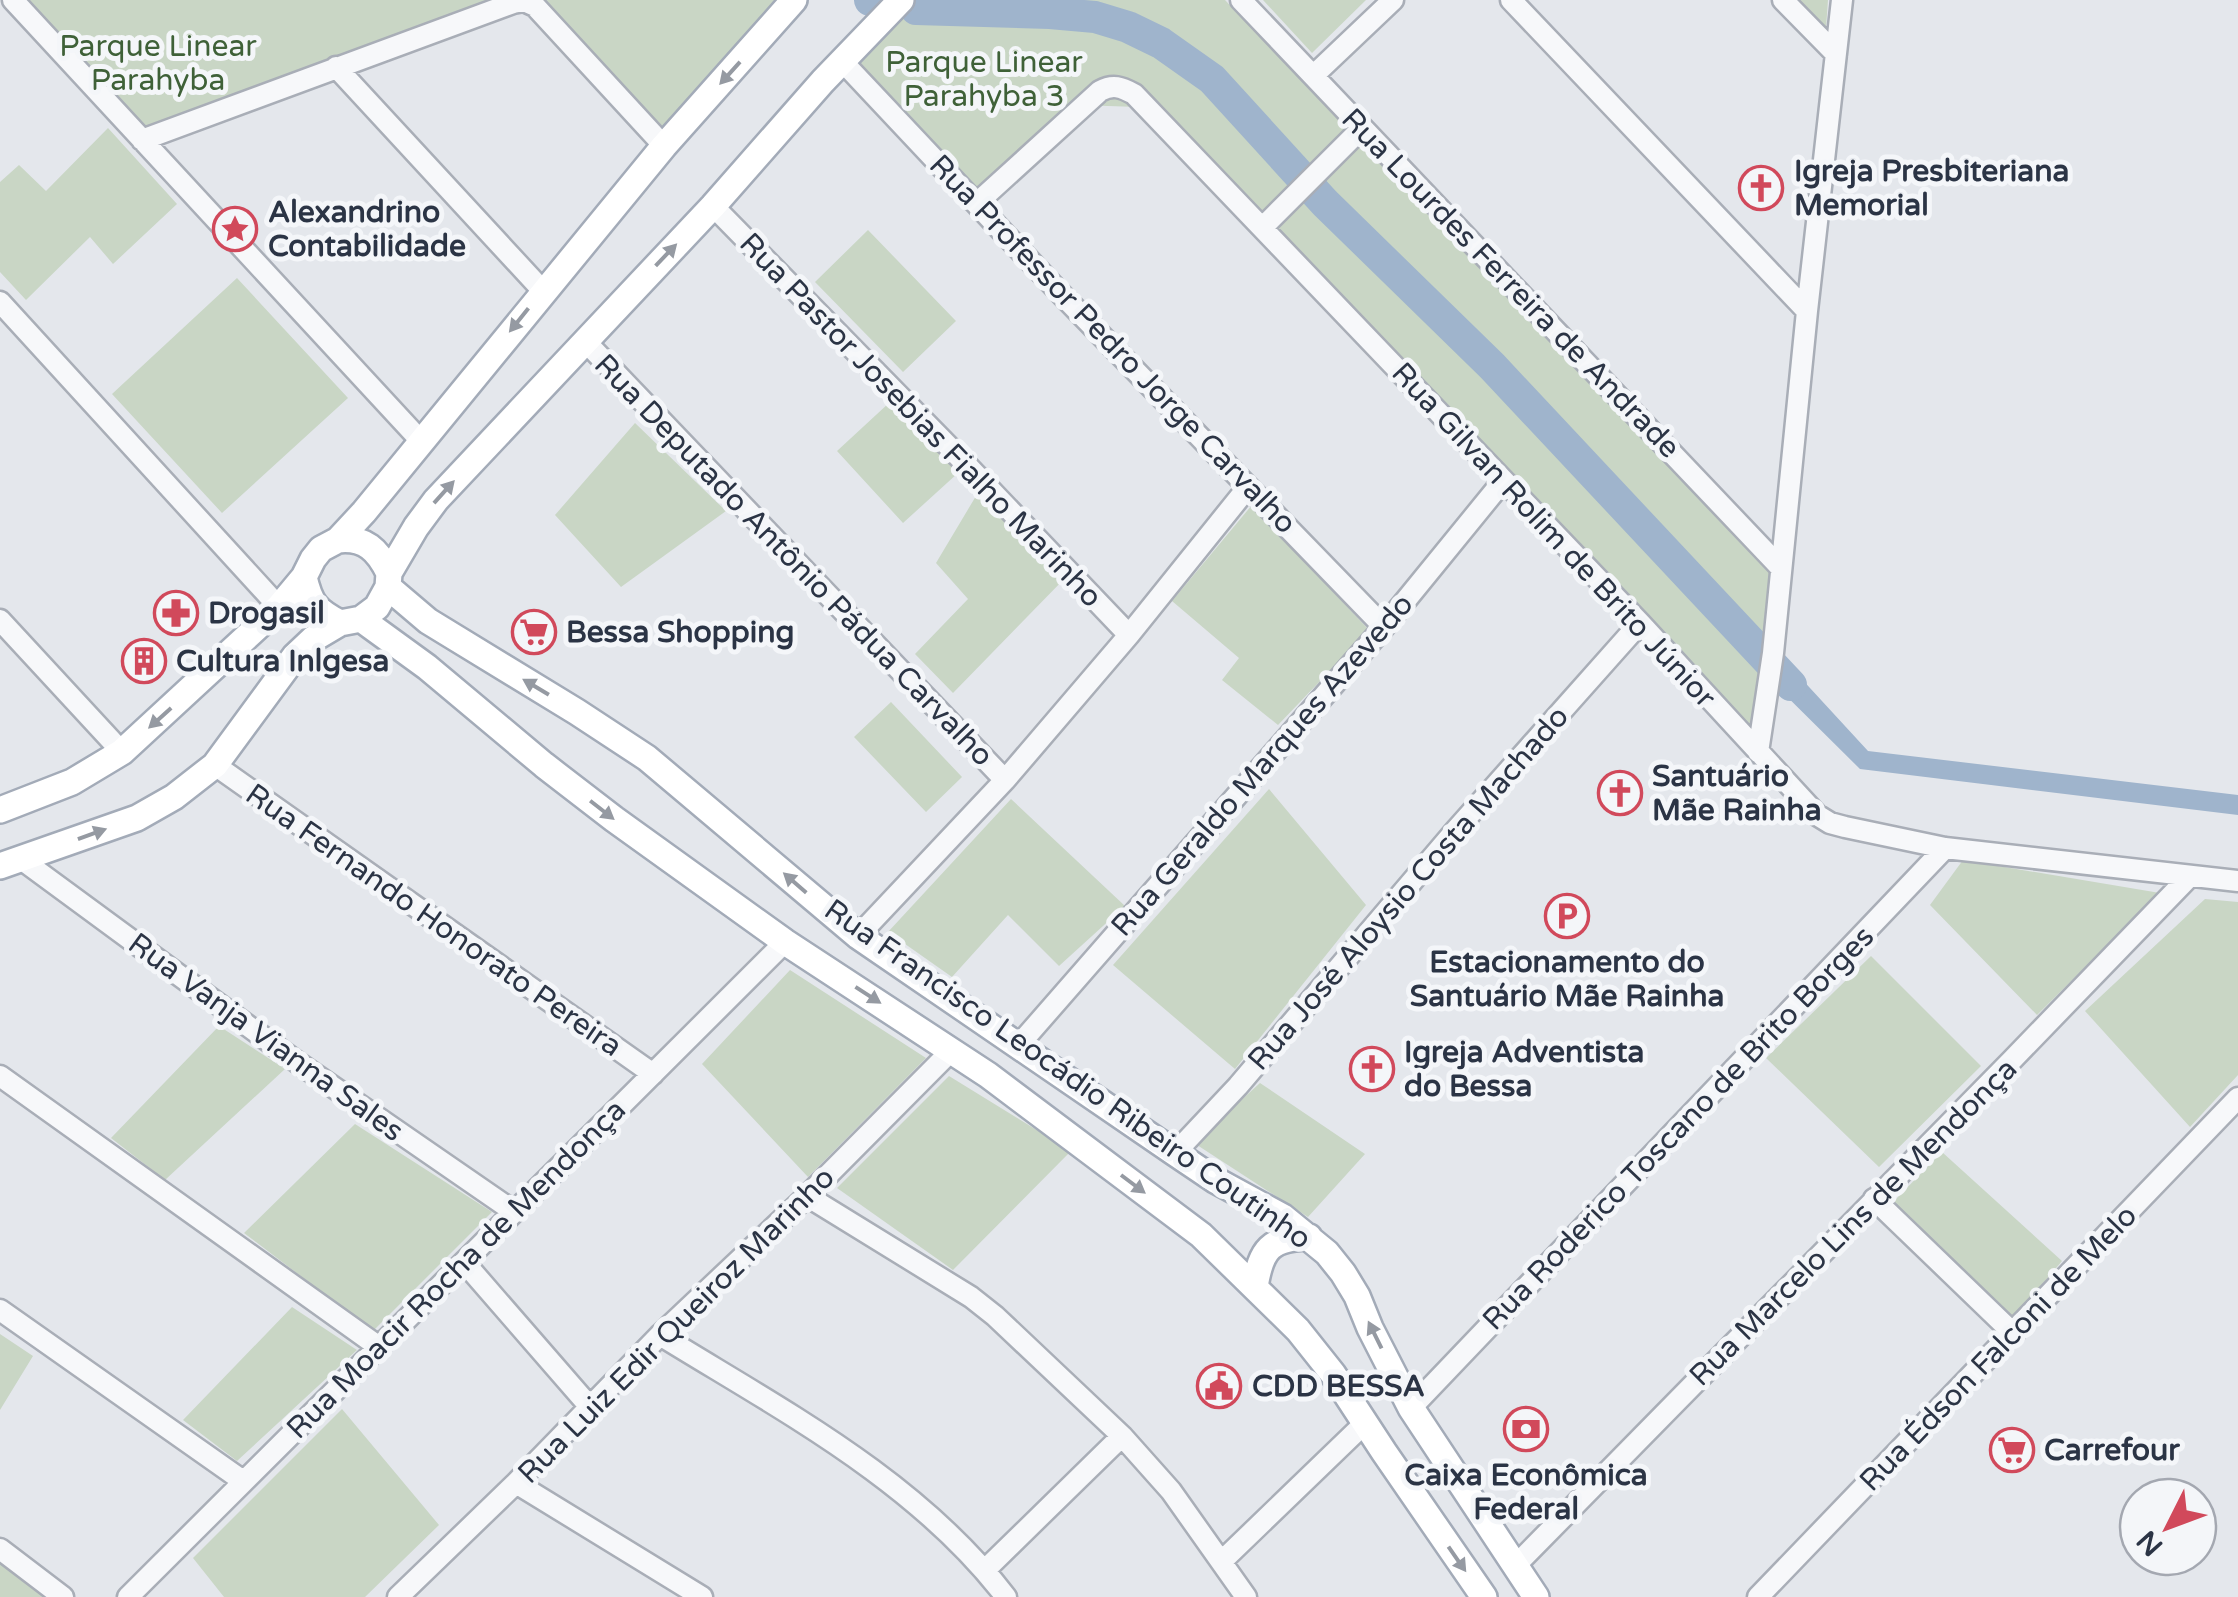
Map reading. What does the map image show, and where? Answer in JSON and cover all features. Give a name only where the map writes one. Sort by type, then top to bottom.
[{"type":"main road","points":[[0,810],[72,782],[122,752],[279,607],[304,577],[312,559],[338,540],[364,512],[664,146],[794,0]]},
{"type":"main road","points":[[11,863],[137,818],[174,797],[215,765],[295,656],[312,639],[377,607],[416,526],[436,500],[902,0]]},
{"type":"main road","points":[[338,540],[357,540],[372,547],[381,557],[389,580]]},
{"type":"main road","points":[[304,577],[308,596],[316,608],[350,621]]},
{"type":"main road","name":"Rua Francisco Leocádio Ribeiro Coutinho","points":[[389,580],[428,621],[647,758],[858,936],[1175,1153],[1270,1209],[1309,1237],[1343,1272],[1411,1408],[1536,1597]]},
{"type":"main road","name":"Rua Francisco Leocádio Ribeiro Coutinho","points":[[350,621],[413,657],[614,819],[785,942],[1031,1105],[1201,1235],[1310,1344],[1484,1597]]},
{"type":"main road","points":[[1255,1286],[1268,1248],[1290,1237],[1309,1237]]},
{"type":"street","points":[[13,0],[421,441]]},
{"type":"street","name":"Rua Lourdes Ferreira de Andrade","points":[[1241,0],[1780,567]]},
{"type":"street","points":[[1314,76],[1393,0]]},
{"type":"street","points":[[1511,0],[1807,311]]},
{"type":"street","points":[[1783,0],[1836,54]]},
{"type":"street","points":[[1758,752],[1768,690],[1842,0]]},
{"type":"street","points":[[142,140],[524,1],[535,6],[664,146]]},
{"type":"street","name":"Rua Professor Pedro Jorge Carvalho","points":[[842,61],[1384,627]]},
{"type":"street","points":[[336,67],[543,291]]},
{"type":"street","name":"Rua Gilvan Rolim de Brito Júnior","points":[[977,202],[1100,91],[1110,86],[1134,94],[1640,623],[1817,815],[1830,822],[1945,848],[2238,881]]},
{"type":"street","points":[[1263,227],[1362,128]]},
{"type":"street","name":"Rua Pastor Josebias Fialho Marinho","points":[[712,206],[1129,635]]},
{"type":"street","points":[[0,302],[279,607]]},
{"type":"street","name":"Rua Deputado Antônio Pádua Carvalho","points":[[584,340],[1005,780]]},
{"type":"street","name":"Rua Geraldo Marques Azevedo","points":[[1018,1046],[1384,627],[1503,481]]},
{"type":"street","points":[[858,936],[1005,780],[1129,635],[1248,486]]},
{"type":"street","points":[[0,620],[122,752]]},
{"type":"street","name":"Rua José Aloysio Costa Machado","points":[[1175,1153],[1238,1086],[1454,831],[1640,623]]},
{"type":"street","name":"Rua Fernando Honorato Pereira","points":[[215,765],[653,1074]]},
{"type":"street","name":"Rua Roderico Toscano de Brito Borges","points":[[1411,1408],[1945,848]]},
{"type":"street","name":"Rua Vanja Vianna Sales","points":[[11,863],[513,1211]]},
{"type":"street","name":"Rua Marcelo Lins de Mendonça","points":[[1516,1566],[2189,877]]},
{"type":"street","name":"Rua Moacir Rocha de Mendonça","points":[[128,1597],[785,942]]},
{"type":"street","name":"Rua Luiz Edir Queiroz Marinho","points":[[398,1597],[952,1050]]},
{"type":"street","points":[[0,1076],[379,1346]]},
{"type":"street","name":"Rua Édson Falconi de Melo","points":[[1758,1597],[2238,1098]]},
{"type":"street","points":[[807,1196],[971,1297],[994,1316],[1122,1436],[1171,1491],[1246,1597]]},
{"type":"street","points":[[1874,1198],[2014,1334]]},
{"type":"street","points":[[464,1262],[590,1407]]},
{"type":"street","points":[[0,1310],[243,1482]]},
{"type":"street","points":[[660,1335],[848,1451],[892,1483],[938,1523],[1006,1597]]},
{"type":"street","points":[[1222,1561],[1365,1423]]},
{"type":"street","points":[[985,1570],[1122,1436]]},
{"type":"street","points":[[516,1483],[702,1597]]},
{"type":"street","points":[[0,1549],[63,1597]]},
{"type":"green space","name":"Parque Linear Parahyba","points":[[12,0],[509,0],[138,139]]},
{"type":"green space","points":[[532,0],[793,0],[666,143]]},
{"type":"green space","name":"Parque Linear Parahyba 3","points":[[901,0],[1225,0],[1772,566],[1754,749],[1138,107],[1078,105],[977,188],[862,66],[841,61]]},
{"type":"green space","points":[[1263,0],[1366,0],[1312,53]]},
{"type":"green space","points":[[1798,0],[1828,0],[1826,28]]},
{"type":"green space","points":[[108,128],[177,204],[113,264],[90,237],[26,300],[0,272],[0,182],[19,165],[46,191]]},
{"type":"green space","points":[[868,230],[956,321],[903,372],[815,282]]},
{"type":"green space","points":[[237,278],[348,398],[222,513],[112,394]]},
{"type":"green space","points":[[903,390],[969,463],[903,523],[837,451]]},
{"type":"green space","points":[[635,423],[726,511],[621,587],[555,515]]},
{"type":"green space","points":[[979,491],[1068,575],[953,693],[915,654],[968,599],[936,563]]},
{"type":"green space","points":[[1252,505],[1369,630],[1278,725],[1222,680],[1239,658],[1172,601]]},
{"type":"green space","points":[[891,702],[962,777],[926,812],[854,737]]},
{"type":"green space","points":[[1269,789],[1366,905],[1235,1069],[1113,965]]},
{"type":"green space","points":[[1011,799],[1125,906],[1059,966],[1008,915],[952,977],[888,932]]},
{"type":"green space","points":[[1963,860],[2160,893],[2037,1015],[1930,905]]},
{"type":"green space","points":[[2205,899],[2238,902],[2238,1075],[2190,1127],[2085,1011]]},
{"type":"green space","points":[[1871,956],[1981,1066],[1879,1167],[1766,1058]]},
{"type":"green space","points":[[790,970],[926,1058],[808,1177],[702,1064]]},
{"type":"green space","points":[[219,1026],[285,1069],[165,1180],[111,1138]]},
{"type":"green space","points":[[949,1076],[1071,1151],[953,1270],[837,1188]]},
{"type":"green space","points":[[1260,1083],[1365,1154],[1308,1217],[1194,1143]]},
{"type":"green space","points":[[355,1124],[492,1212],[373,1331],[244,1233]]},
{"type":"green space","points":[[1942,1152],[2062,1261],[2013,1319],[1893,1202]]},
{"type":"green space","points":[[292,1307],[357,1350],[237,1461],[183,1420]]},
{"type":"green space","points":[[0,1334],[33,1356],[0,1410]]},
{"type":"green space","points":[[342,1409],[439,1525],[365,1597],[224,1597],[193,1558]]},
{"type":"green space","points":[[0,1552],[63,1597],[0,1597]]},
{"type":"water","points":[[1765,639],[1868,751],[2238,795],[2238,815],[1860,769],[1761,671]]},
{"type":"waterway","points":[[870,0],[878,2]]},
{"type":"waterway","points":[[916,9],[1095,17],[1161,43],[1212,79],[1325,203],[1492,366],[1791,685]]},
{"type":"place","name":"Igreja Presbiteriana Memorial","points":[[1761,188]]},
{"type":"place","name":"Alexandrino Contabilidade","points":[[235,229]]},
{"type":"place","name":"Drogasil","points":[[176,613]]},
{"type":"place","name":"Bessa Shopping","points":[[534,632]]},
{"type":"place","name":"Cultura Inlgesa","points":[[144,661]]},
{"type":"place","name":"Santuário Mãe Rainha","points":[[1620,793]]},
{"type":"place","name":"Estacionamento do Santuário Mãe Rainha","points":[[1567,916]]},
{"type":"place","name":"Igreja Adventista do Bessa","points":[[1372,1069]]},
{"type":"place","name":"CDD BESSA","points":[[1219,1386]]},
{"type":"place","name":"Caixa Econômica Federal","points":[[1526,1429]]},
{"type":"place","name":"Carrefour","points":[[2012,1450]]}]
